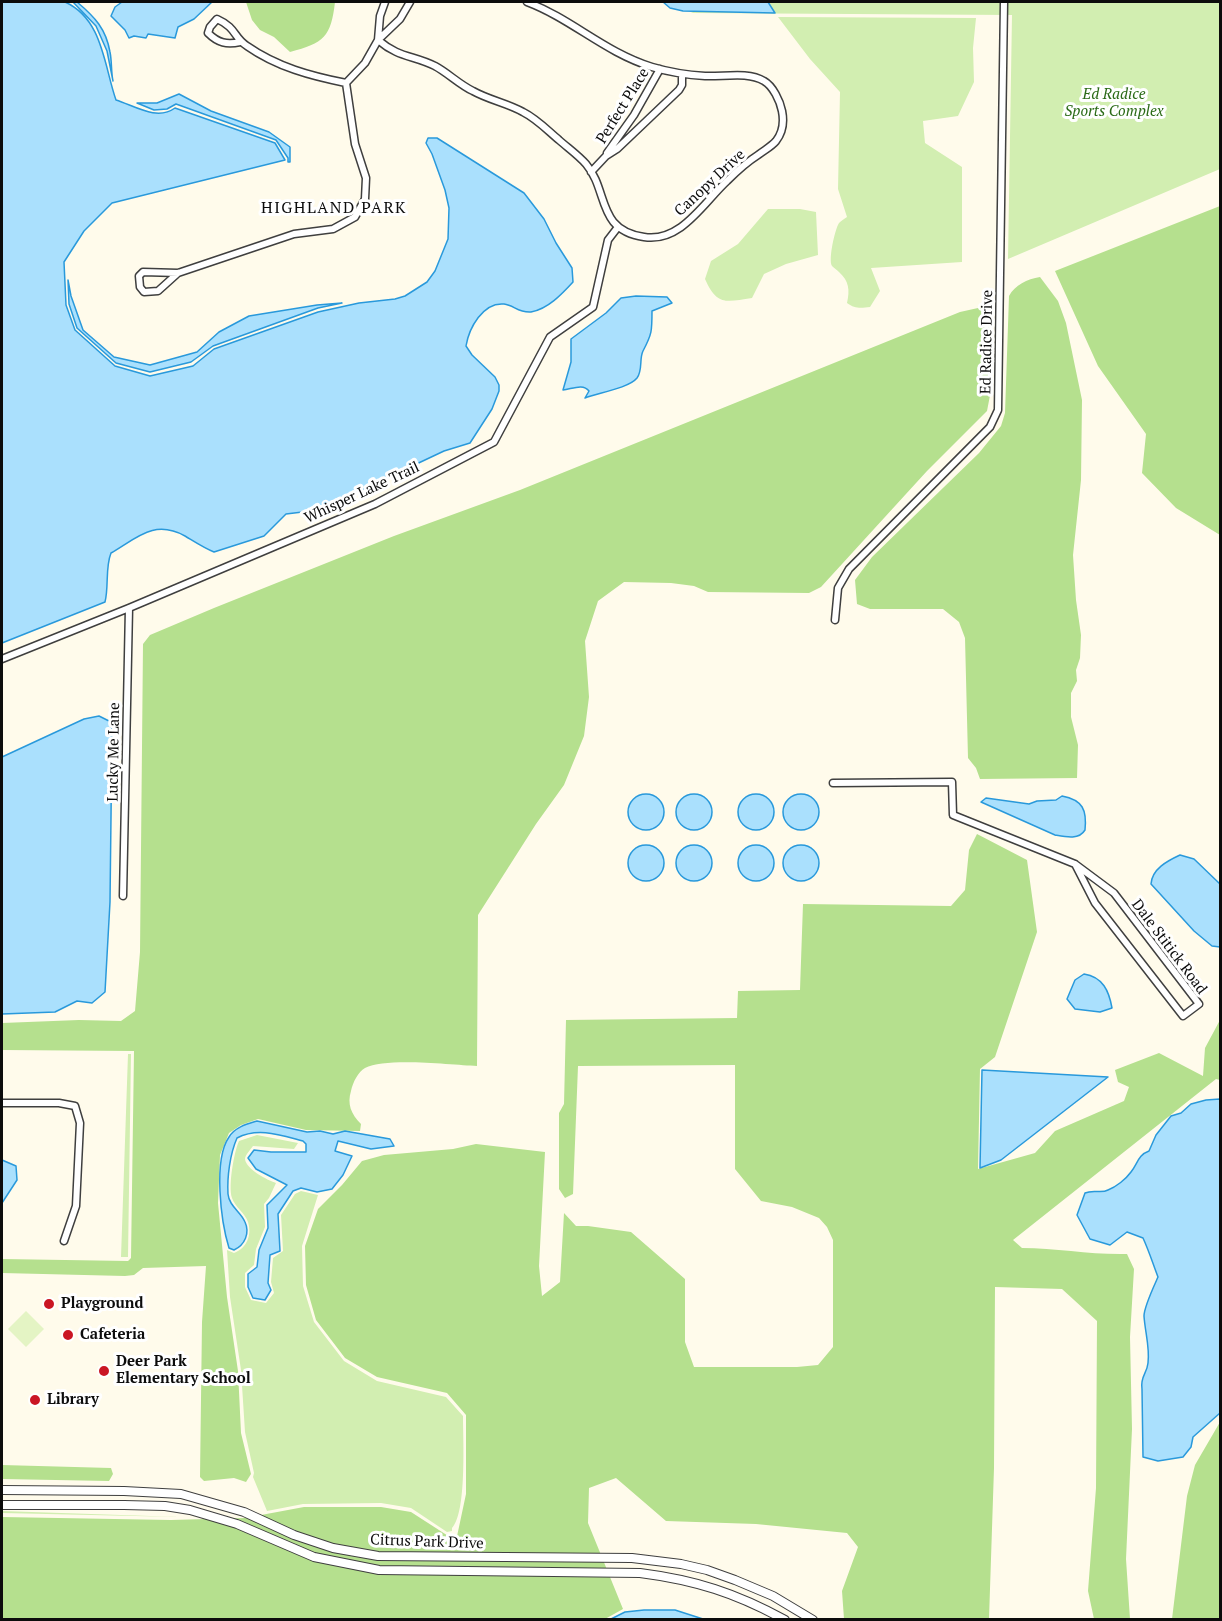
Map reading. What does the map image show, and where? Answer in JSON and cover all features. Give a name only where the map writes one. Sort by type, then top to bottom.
[{"type":"street","points":[[378,40],[380,16],[385,2]]},
{"type":"street","points":[[346,83],[365,63],[378,40],[395,26],[410,2]]},
{"type":"street","name":"Canopy Drive","points":[[527,2],[557,15],[623,56],[660,69],[682,74],[752,77],[764,81],[772,88],[781,106],[782,130],[772,146],[732,176],[686,224],[660,237],[645,238],[618,227]]},
{"type":"street","name":"Ed Radice Drive","points":[[835,620],[838,588],[849,569],[990,427],[998,410],[1004,2]]},
{"type":"street","points":[[240,42],[232,44],[217,41],[208,33],[210,27],[217,19],[234,30],[240,42],[272,61],[297,72],[346,83]]},
{"type":"street","points":[[378,40],[397,54],[435,66],[471,91],[523,111],[540,122],[572,150],[591,172],[597,183],[603,205],[618,227]]},
{"type":"street","name":"Perfect Place","points":[[591,172],[606,156],[634,115],[660,69]]},
{"type":"street","name":"Perfect Place","points":[[606,156],[617,149],[679,90],[682,85],[682,74]]},
{"type":"street","points":[[178,273],[158,291],[144,292],[140,287],[139,276],[143,272],[178,273],[294,234],[333,229],[355,217],[365,199],[366,178],[355,144],[346,83]]},
{"type":"street","name":"Whisper Lake Trail","points":[[2,659],[375,504],[494,442],[550,337],[593,307],[608,240],[618,227]]},
{"type":"street","name":"Lucky Me Lane","points":[[123,896],[129,608]]},
{"type":"street","name":"Dale Stitick Road","points":[[833,783],[952,782],[953,815],[1075,864],[1114,893],[1199,1004],[1183,1016],[1095,903],[1075,864]]},
{"type":"street","points":[[2,1103],[59,1103],[75,1106],[80,1123],[76,1206],[64,1241]]},
{"type":"street","name":"Citrus Park Drive","points":[[2,1490],[145,1491],[181,1494],[244,1512],[294,1535],[333,1548],[378,1556],[632,1558],[681,1564],[707,1570],[773,1596],[813,1620]]},
{"type":"street","name":"Citrus Park Drive","points":[[2,1505],[165,1506],[190,1510],[237,1524],[314,1557],[357,1567],[406,1571],[639,1573],[680,1578],[721,1590],[758,1605],[785,1620]]},
{"type":"street","points":[[550,1557],[550,1572]]},
{"type":"green space","points":[[246,2],[335,2],[331,23],[324,37],[311,45],[290,52],[274,37],[260,30],[252,20]]},
{"type":"green space","name":"Ed Radice Sports Complex","points":[[669,2],[1220,2],[1220,169],[1008,259],[1012,15],[693,13]]},
{"type":"green space","points":[[778,17],[976,18],[973,48],[974,82],[958,116],[923,121],[925,143],[962,167],[962,262],[871,268],[880,291],[870,307],[855,307],[847,303],[847,282],[831,263],[832,245],[837,226],[847,217],[838,189],[840,92],[810,59]]},
{"type":"green space","points":[[1220,206],[1220,535],[1176,508],[1142,473],[1146,434],[1098,366],[1055,271]]},
{"type":"green space","points":[[768,209],[800,209],[816,212],[818,255],[786,264],[764,274],[752,298],[729,301],[718,298],[705,279],[711,261],[738,244]]},
{"type":"green space","points":[[1040,277],[1058,301],[1066,323],[1082,400],[1081,480],[1073,555],[1081,635],[1080,658],[1076,670],[1077,681],[1071,693],[1071,717],[1078,745],[1077,778],[980,779],[976,768],[968,758],[965,638],[959,622],[943,609],[870,609],[857,604],[855,580],[872,557],[979,453],[1001,426],[1005,413],[1009,296],[1022,283]]},
{"type":"green space","points":[[978,308],[989,309],[992,385],[987,411],[927,471],[821,587],[809,593],[708,592],[694,586],[671,583],[624,582],[598,601],[585,641],[589,697],[584,736],[564,785],[536,824],[478,915],[477,1066],[403,1062],[365,1068],[354,1081],[349,1100],[352,1113],[361,1124],[360,1131],[306,1130],[258,1119],[241,1125],[229,1133],[220,1155],[218,1203],[227,1297],[238,1371],[241,1433],[251,1474],[246,1482],[234,1478],[204,1481],[200,1477],[202,1322],[206,1266],[143,1268],[134,1275],[125,1276],[2,1273],[2,1259],[128,1261],[131,1258],[134,1051],[2,1050],[2,1023],[121,1021],[135,1011],[140,952],[143,644],[150,635],[214,608],[394,536],[520,490],[960,312]]},
{"type":"green space","points":[[977,834],[1027,860],[1037,932],[995,1057],[980,1069],[978,1169],[1035,1153],[1055,1131],[1124,1101],[1129,1087],[1118,1082],[1115,1070],[1159,1053],[1203,1076],[1205,1048],[1220,1020],[1220,1080],[1216,1079],[1013,1240],[1022,1248],[1127,1254],[1134,1269],[1130,1337],[1132,1429],[1126,1559],[1130,1619],[1094,1619],[1088,1591],[1096,1488],[1097,1321],[1062,1289],[995,1287],[994,1468],[989,1619],[844,1619],[842,1591],[858,1547],[847,1533],[756,1524],[666,1521],[616,1478],[589,1488],[588,1523],[623,1609],[605,1619],[2,1620],[2,1517],[171,1520],[245,1518],[304,1507],[381,1507],[411,1512],[456,1541],[466,1494],[466,1415],[447,1393],[377,1377],[345,1358],[316,1320],[306,1285],[305,1246],[318,1209],[362,1161],[384,1155],[453,1149],[476,1144],[545,1152],[539,1266],[542,1296],[560,1282],[564,1213],[576,1226],[631,1232],[685,1279],[685,1342],[694,1367],[818,1365],[833,1347],[833,1240],[827,1227],[819,1218],[792,1207],[761,1201],[735,1169],[735,1065],[578,1066],[573,1194],[565,1198],[559,1189],[559,1113],[564,1104],[566,1020],[737,1018],[738,991],[800,990],[803,904],[951,906],[965,890],[969,850]]},
{"type":"green space","points":[[128,1054],[131,1054],[128,1257],[121,1257]]},
{"type":"green space","points":[[257,1135],[298,1143],[294,1149],[253,1146],[245,1157],[249,1167],[262,1177],[276,1183],[264,1204],[265,1227],[256,1249],[254,1265],[245,1273],[245,1287],[251,1300],[266,1303],[274,1293],[271,1282],[273,1258],[283,1251],[281,1215],[295,1194],[301,1191],[318,1195],[302,1246],[303,1286],[314,1322],[344,1361],[377,1381],[446,1397],[463,1416],[462,1492],[457,1520],[452,1531],[447,1532],[411,1508],[381,1503],[303,1504],[267,1511],[253,1477],[245,1432],[241,1370],[230,1297],[227,1250],[234,1253],[238,1251],[249,1236],[248,1222],[232,1198],[231,1178],[239,1141]]},
{"type":"green space","points":[[26,1311],[44,1329],[26,1347],[8,1329]]},
{"type":"green space","points":[[1220,1422],[1220,1619],[1172,1619],[1187,1496],[1195,1465]]},
{"type":"green space","points":[[2,1465],[111,1468],[113,1474],[109,1481],[2,1479]]},
{"type":"green space","points":[[2,1511],[180,1517],[2,1513]]},
{"type":"water","points":[[2,2],[65,2],[78,10],[95,32],[116,100],[153,113],[168,112],[175,108],[275,143],[285,160],[112,203],[84,231],[64,262],[66,305],[75,330],[115,366],[150,376],[193,366],[214,349],[318,312],[405,296],[427,282],[435,271],[448,239],[449,208],[445,190],[426,143],[428,138],[437,138],[524,193],[544,219],[572,268],[573,282],[543,308],[527,312],[504,304],[496,304],[484,312],[474,324],[466,346],[495,377],[499,391],[492,409],[470,443],[444,451],[319,510],[286,514],[264,536],[214,552],[174,531],[164,529],[146,532],[111,553],[105,602],[2,643]]},
{"type":"water","points":[[73,2],[77,2],[89,13],[103,30],[110,52],[113,81],[107,51],[96,26]]},
{"type":"water","points":[[122,2],[212,2],[194,19],[178,27],[175,38],[148,34],[146,38],[134,36],[129,38],[125,30],[111,16],[115,7]]},
{"type":"water","points":[[663,2],[768,2],[775,13],[683,11],[670,8]]},
{"type":"water","points":[[179,94],[211,111],[269,132],[290,147],[290,162],[276,140],[176,104],[167,109],[154,110],[137,103],[157,103]]},
{"type":"water","points":[[68,280],[83,330],[114,357],[150,365],[197,352],[219,332],[249,316],[342,303],[318,308],[213,346],[191,362],[150,372],[116,363],[77,328],[69,304]]},
{"type":"water","points":[[667,297],[672,303],[652,311],[651,332],[642,354],[637,378],[620,387],[585,398],[589,391],[584,387],[563,390],[571,362],[571,339],[606,313],[621,298]]},
{"type":"water","points":[[99,716],[109,721],[112,732],[110,902],[105,992],[92,1003],[77,1001],[55,1012],[2,1014],[2,757],[84,719]]},
{"type":"water","points":[[646,794],[659,799],[664,812],[659,825],[646,830],[633,825],[628,812],[633,799]]},
{"type":"water","points":[[694,794],[707,799],[712,812],[707,825],[694,830],[681,825],[676,812],[681,799]]},
{"type":"water","points":[[756,794],[769,799],[774,812],[769,825],[756,830],[743,825],[738,812],[743,799]]},
{"type":"water","points":[[801,794],[814,799],[819,812],[814,825],[801,830],[788,825],[783,812],[788,799]]},
{"type":"water","points":[[1062,796],[1075,800],[1082,807],[1085,830],[1079,835],[1072,837],[1055,835],[981,802],[986,798],[1029,804],[1056,800]]},
{"type":"water","points":[[646,845],[659,850],[664,863],[659,876],[646,881],[633,876],[628,863],[633,850]]},
{"type":"water","points":[[694,845],[707,850],[712,863],[707,876],[694,881],[681,876],[676,863],[681,850]]},
{"type":"water","points":[[756,845],[769,850],[774,863],[769,876],[756,881],[743,876],[738,863],[743,850]]},
{"type":"water","points":[[801,845],[814,850],[819,863],[814,876],[801,881],[788,876],[783,863],[788,850]]},
{"type":"water","points":[[1180,855],[1194,859],[1220,884],[1220,947],[1212,946],[1194,931],[1151,884],[1157,870]]},
{"type":"water","points":[[1084,974],[1096,978],[1104,986],[1112,1008],[1100,1012],[1075,1009],[1067,999],[1075,980]]},
{"type":"water","points":[[982,1070],[1108,1077],[1001,1160],[980,1168]]},
{"type":"water","points":[[1220,1099],[1220,1413],[1193,1437],[1191,1447],[1183,1457],[1158,1461],[1143,1457],[1142,1385],[1148,1357],[1144,1312],[1158,1277],[1143,1238],[1127,1232],[1110,1245],[1090,1239],[1077,1215],[1085,1193],[1105,1191],[1126,1177],[1140,1157],[1149,1151],[1156,1135],[1171,1116],[1181,1113],[1191,1104]]},
{"type":"water","points":[[257,1121],[307,1132],[320,1131],[333,1134],[345,1131],[390,1139],[394,1146],[371,1149],[338,1141],[335,1151],[352,1156],[343,1175],[332,1189],[317,1192],[301,1188],[293,1191],[278,1214],[280,1251],[270,1255],[268,1283],[271,1290],[265,1300],[253,1298],[248,1287],[248,1274],[257,1267],[259,1250],[268,1228],[267,1205],[287,1185],[256,1169],[248,1158],[254,1150],[306,1152],[306,1144],[303,1141],[269,1133],[253,1133],[237,1138],[232,1151],[228,1194],[243,1218],[247,1230],[246,1238],[241,1245],[234,1250],[229,1248],[221,1208],[221,1160],[224,1147],[234,1131]]},
{"type":"water","points":[[2,1160],[16,1166],[17,1180],[2,1203]]},
{"type":"water","points":[[675,1610],[703,1619],[611,1619],[625,1612]]},
{"type":"place","name":"Playground","points":[[49,1304]]},
{"type":"place","name":"Cafeteria","points":[[68,1335]]},
{"type":"place","name":"Deer Park Elementary School","points":[[104,1371]]},
{"type":"place","name":"Library","points":[[35,1400]]},
{"type":"district","name":"HIGHLAND PARK","points":[[334,208]]}]
